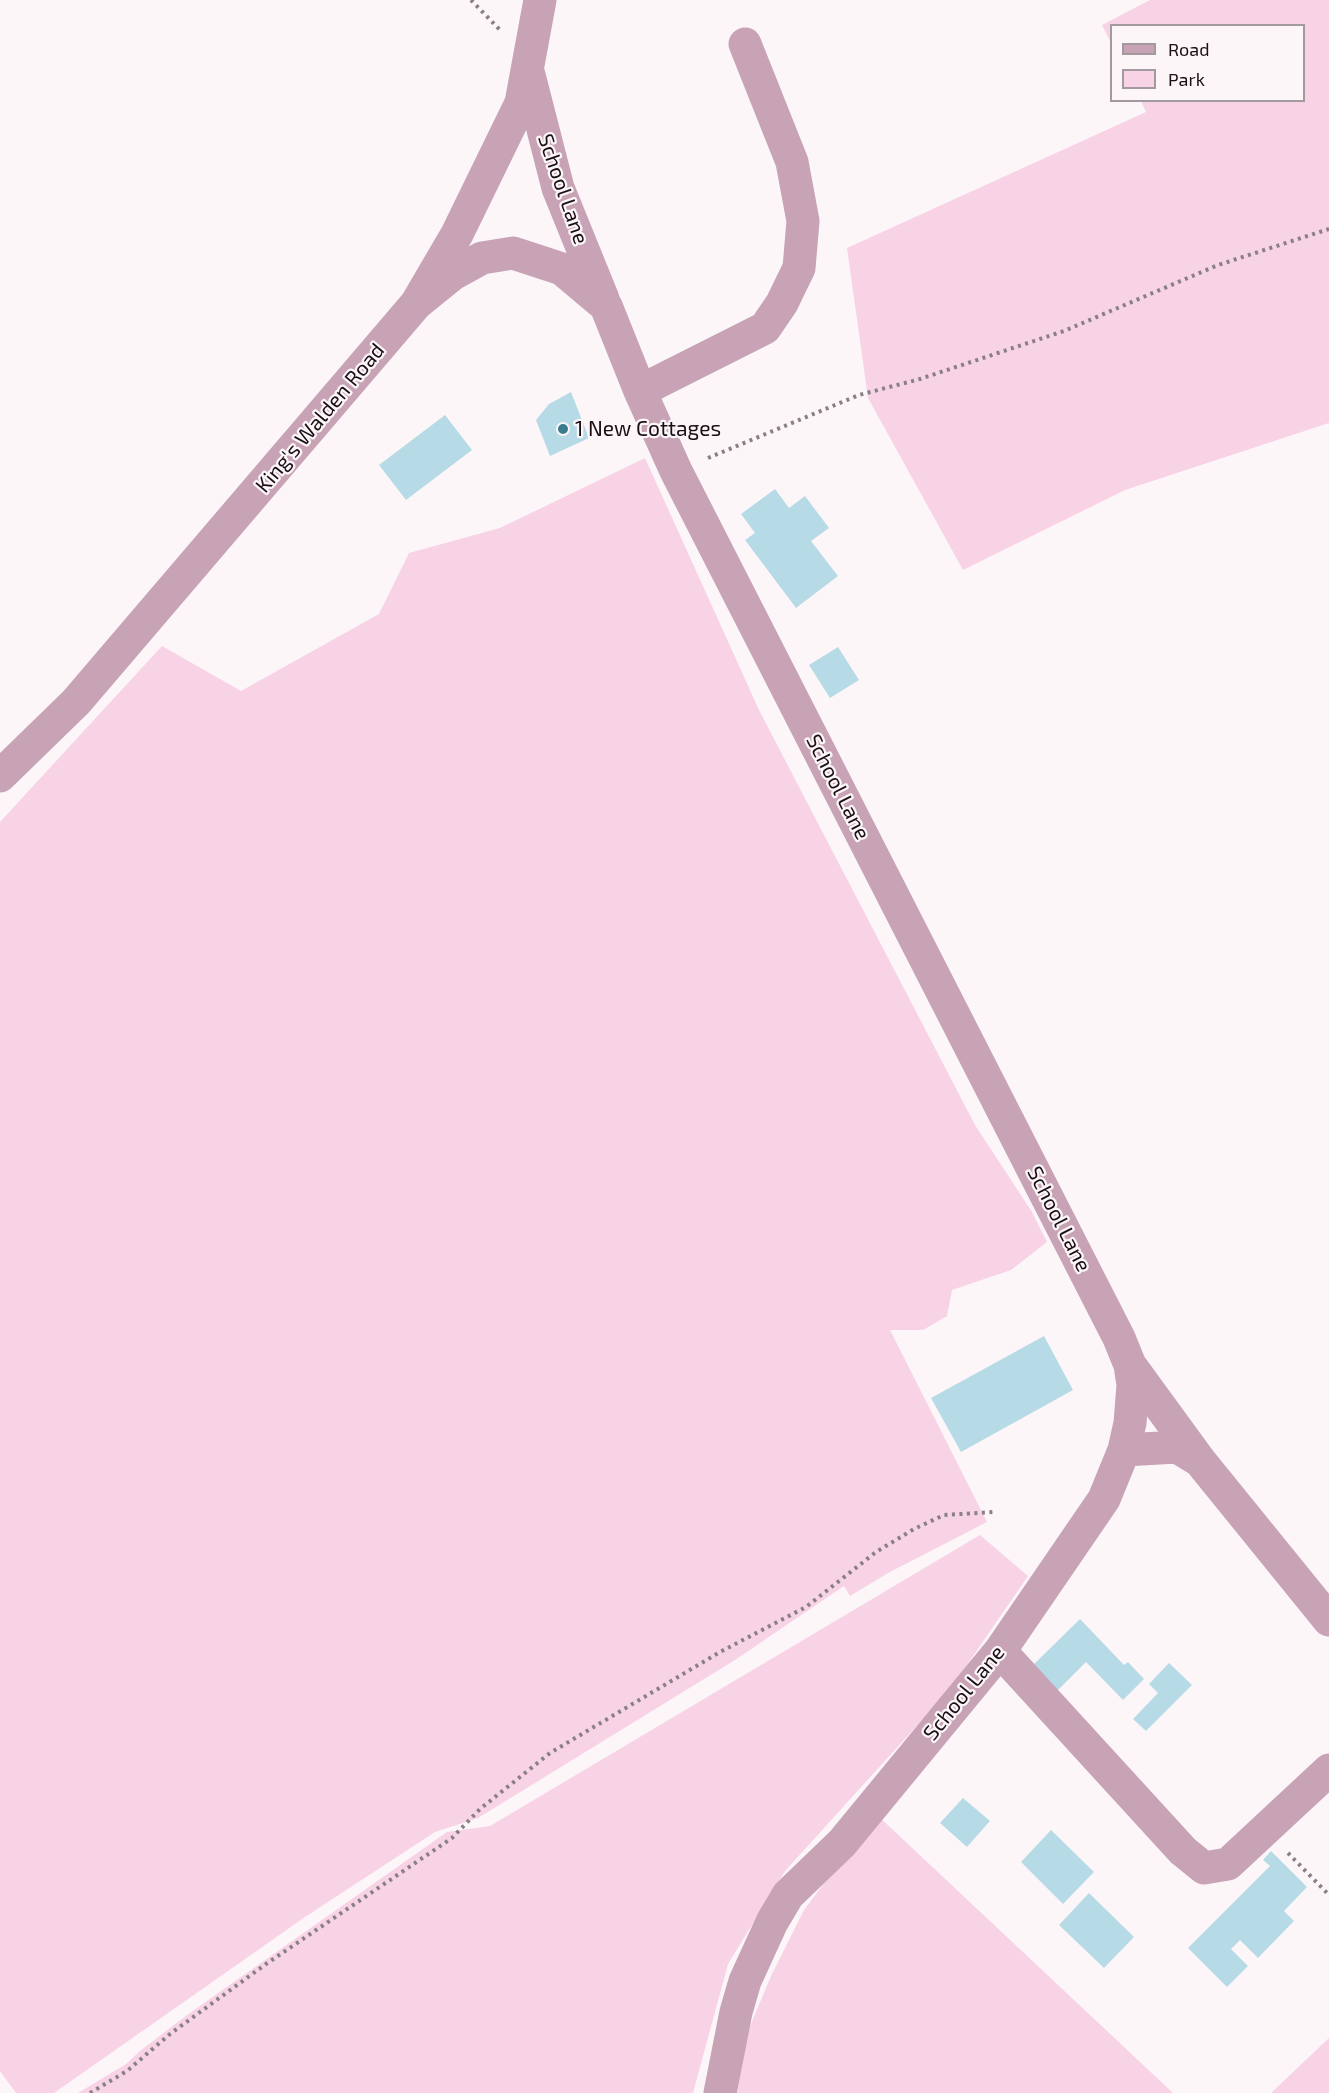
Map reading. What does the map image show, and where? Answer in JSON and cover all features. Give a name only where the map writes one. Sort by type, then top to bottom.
[{"type":"street","name":"King's Walden Road","points":[[0,776],[76,702],[416,304],[458,234],[521,103],[540,0]]},
{"type":"street","points":[[640,391],[765,328],[782,303],[799,268],[802,221],[792,162],[745,44]]},
{"type":"street","name":"School Lane","points":[[528,70],[558,188],[640,391],[676,471],[1119,1338],[1130,1365],[1133,1385],[1124,1450],[1104,1499],[1000,1651],[842,1843],[788,1895],[772,1922],[745,1981],[736,2012],[720,2093]]},
{"type":"street","name":"School Lane","points":[[416,304],[453,274],[482,258],[513,253],[562,268],[606,306]]},
{"type":"street","points":[[1130,1365],[1200,1461],[1329,1620]]},
{"type":"street","points":[[1124,1450],[1177,1447],[1200,1461]]},
{"type":"street","points":[[1000,1651],[1183,1851],[1204,1868],[1228,1864],[1329,1770]]},
{"type":"path","points":[[676,471],[859,395],[920,379],[1064,331],[1218,265],[1329,229]]},
{"type":"path","points":[[90,2093],[127,2071],[170,2034],[266,1964],[452,1838],[480,1809],[550,1753],[720,1652],[806,1607],[876,1552],[914,1529],[944,1515],[994,1512]]},
{"type":"path","points":[[1266,1830],[1329,1895]]},
{"type":"green space","points":[[1150,0],[1329,0],[1329,423],[1125,490],[963,570],[868,398],[847,248],[1146,112],[1141,102],[1305,102],[1305,24],[1110,24],[1110,41],[1102,25]]},
{"type":"green space","points":[[645,458],[759,710],[975,1125],[1032,1212],[1047,1242],[1011,1270],[952,1290],[947,1316],[923,1330],[890,1330],[987,1522],[888,1573],[850,1596],[844,1586],[735,1660],[478,1818],[435,1832],[305,1917],[54,2093],[16,2093],[0,2071],[0,822],[162,646],[241,691],[379,614],[409,553],[500,528]]},
{"type":"green space","points":[[980,1535],[1028,1576],[951,1688],[785,1871],[728,1964],[693,2093],[78,2093],[126,2064],[187,2015],[447,1832],[490,1826]]},
{"type":"green space","points":[[876,1814],[1173,2093],[737,2093],[746,2036],[771,1976],[804,1910]]},
{"type":"green space","points":[[1329,2038],[1329,2093],[1271,2093]]},
{"type":"building","name":"1 New Cottages","points":[[571,392],[589,438],[550,456],[536,420],[549,404]]},
{"type":"building","points":[[445,415],[472,450],[406,500],[379,465]]},
{"type":"building","points":[[775,489],[789,508],[805,496],[829,528],[811,541],[838,576],[796,608],[745,540],[755,533],[741,514]]},
{"type":"building","points":[[838,647],[859,680],[830,698],[809,665]]},
{"type":"building","points":[[1044,1336],[1073,1390],[961,1452],[931,1398]]},
{"type":"building","points":[[1080,1619],[1124,1665],[1128,1662],[1144,1679],[1123,1700],[1086,1662],[1054,1694],[1029,1669]]},
{"type":"building","points":[[1169,1663],[1192,1685],[1146,1731],[1133,1719],[1158,1693],[1149,1684]]},
{"type":"building","points":[[963,1798],[990,1821],[967,1847],[940,1823]]},
{"type":"building","points":[[1051,1830],[1094,1872],[1063,1904],[1021,1862]]},
{"type":"building","points":[[1271,1851],[1307,1887],[1284,1911],[1294,1921],[1258,1958],[1240,1940],[1231,1949],[1248,1966],[1227,1987],[1188,1948],[1270,1866],[1263,1860]]},
{"type":"building","points":[[1089,1893],[1134,1937],[1104,1968],[1059,1925]]},
{"type":"place","name":"1 New Cottages","points":[[563,429]]}]
